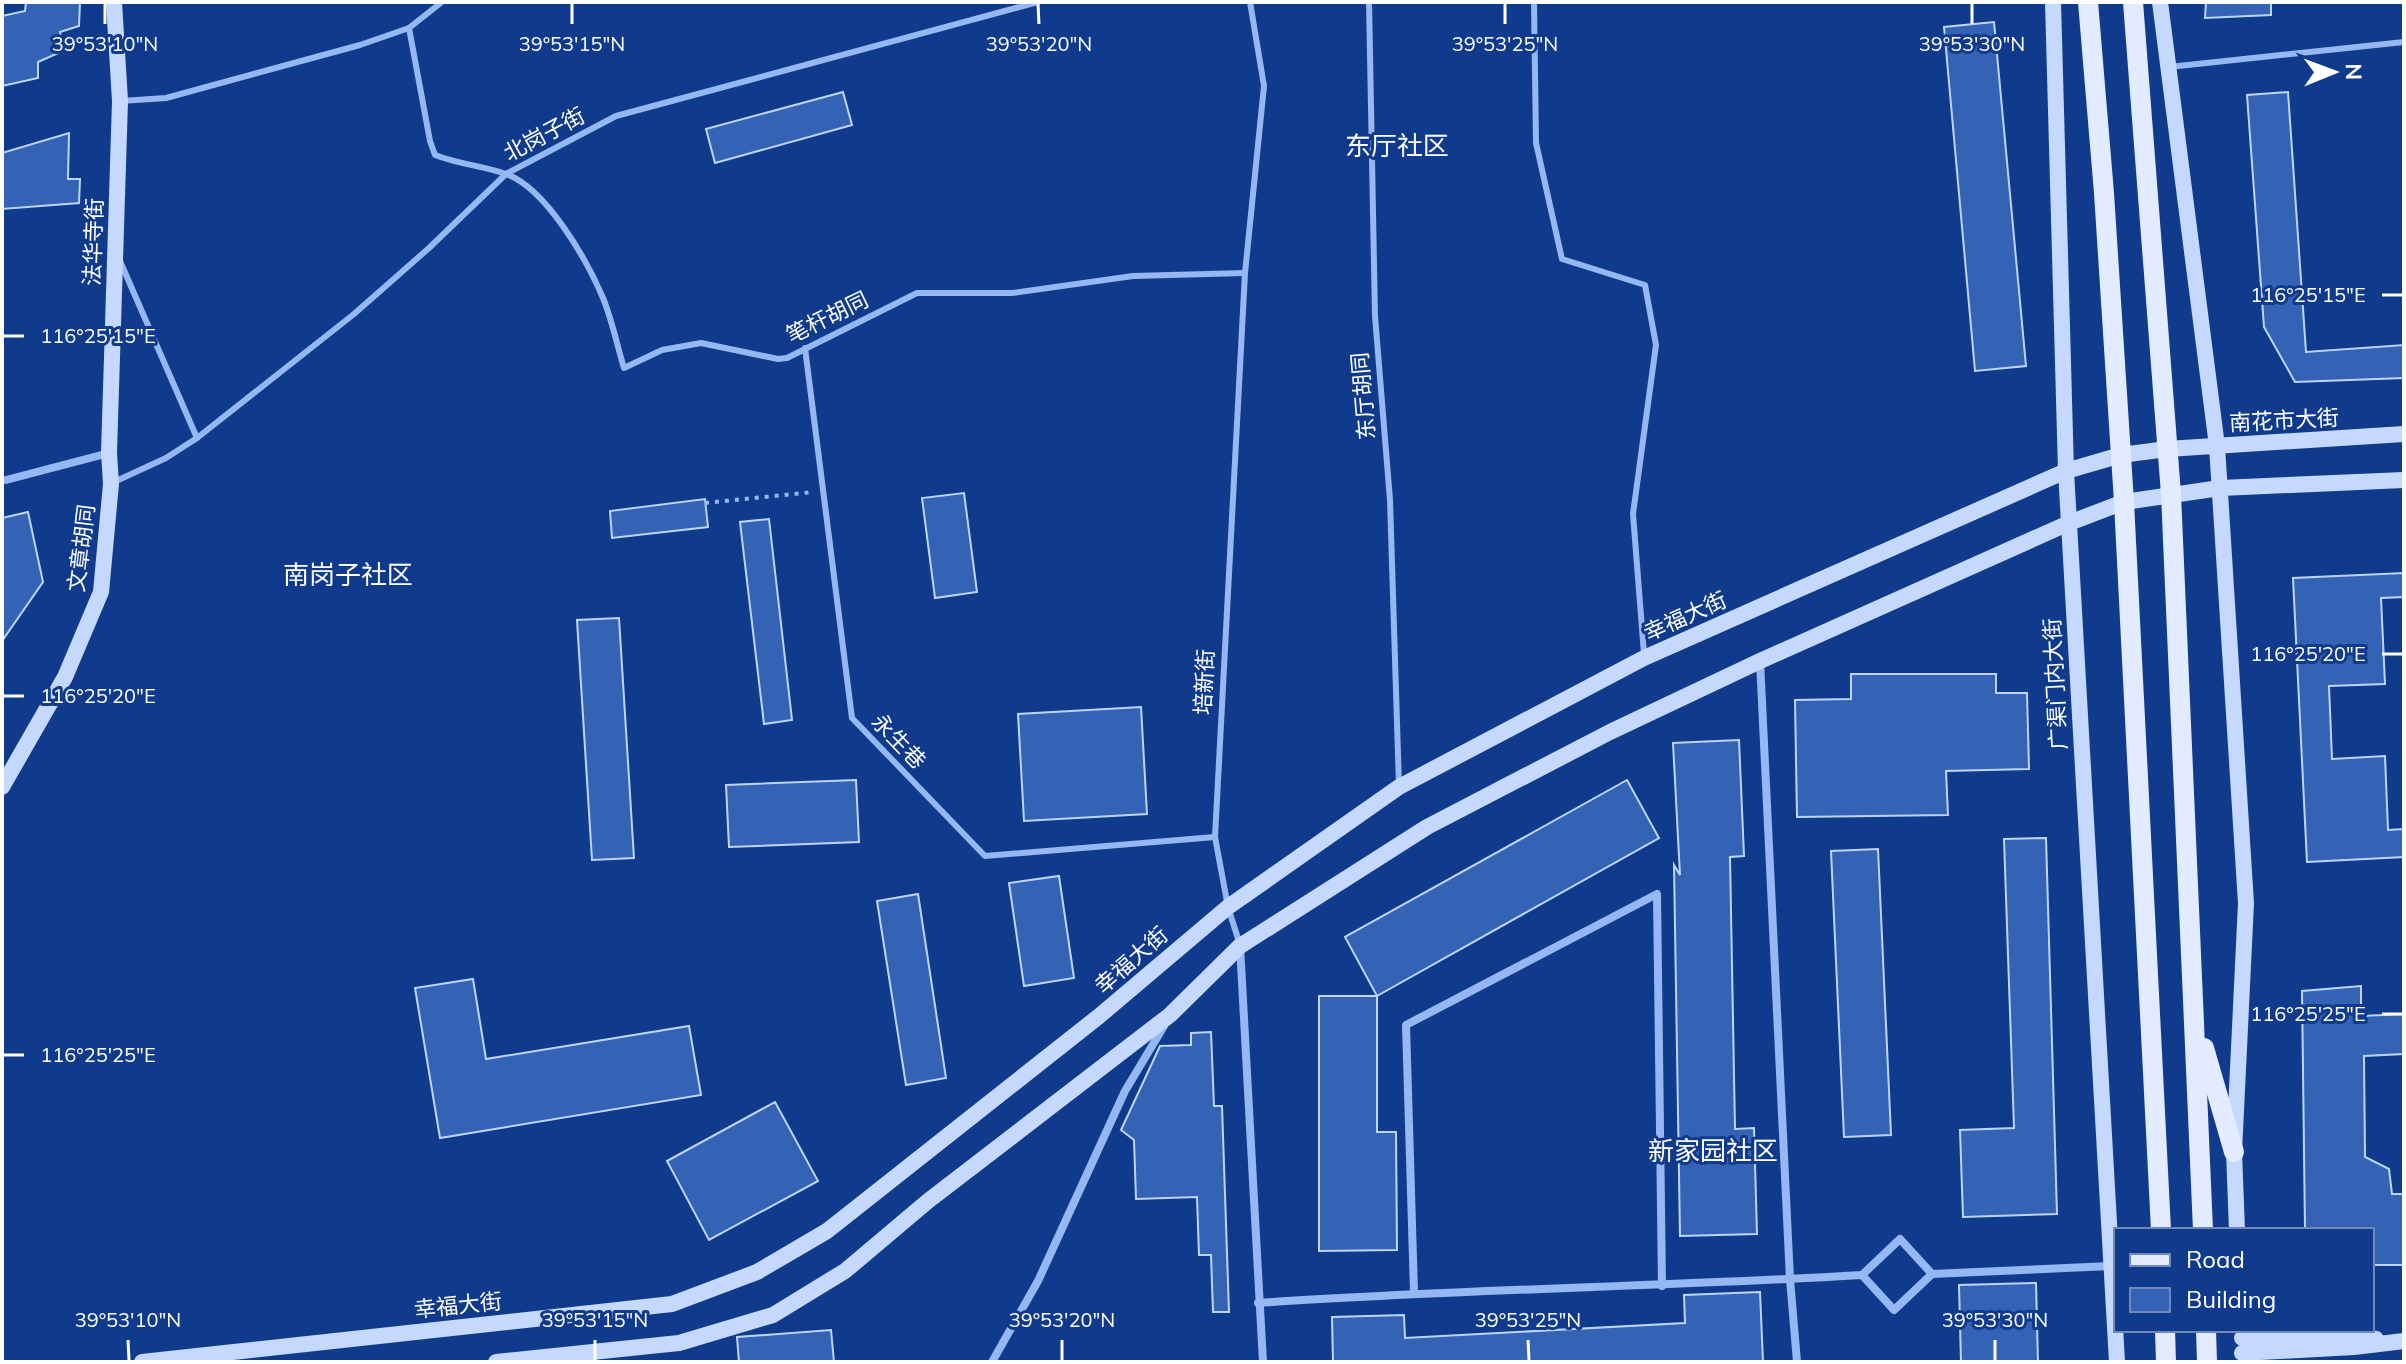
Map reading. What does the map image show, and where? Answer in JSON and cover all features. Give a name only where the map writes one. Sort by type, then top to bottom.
[{"type":"main road","name":"法华寺街","points":[[111,484],[109,453],[120,101],[114,2]]},
{"type":"main road","name":"广渠门内大街","points":[[2053,2],[2066,471],[2114,1304]]},
{"type":"main road","points":[[2088,2],[2124,502],[2161,1228]]},
{"type":"main road","points":[[2133,2],[2171,494],[2203,1228]]},
{"type":"main road","points":[[2160,2],[2220,488],[2246,903],[2234,1152],[2237,1228]]},
{"type":"main road","name":"南花市大街","points":[[2121,455],[2167,449],[2404,434]]},
{"type":"main road","name":"幸福大街","points":[[142,1362],[672,1304],[757,1272],[827,1231],[1098,1017],[1228,907],[1399,787],[1644,658],[2066,471],[2121,455]]},
{"type":"main road","points":[[496,1362],[679,1343],[773,1315],[845,1271],[928,1201],[1170,1015],[1240,946],[1427,827],[1610,732],[1760,661],[2069,523],[2124,502],[2220,488],[2404,480]]},
{"type":"main road","name":"文章胡同","points":[[2,787],[65,677],[101,592],[111,484]]},
{"type":"main road","points":[[2195,1020],[2234,1152]]},
{"type":"main road","name":"广渠门内大街","points":[[2115,1332],[2117,1362]]},
{"type":"main road","points":[[2165,1332],[2166,1362]]},
{"type":"main road","points":[[2206,1332],[2207,1362]]},
{"type":"main road","points":[[2242,1346],[2354,1347],[2397,1341]]},
{"type":"street","points":[[3,477],[109,453]]},
{"type":"street","points":[[1760,661],[1790,1279],[1797,1362]]},
{"type":"street","points":[[1414,1292],[1406,1025],[1657,894],[1662,1286]]},
{"type":"street","name":"培新街","points":[[1240,946],[1263,1362]]},
{"type":"street","points":[[992,1362],[1038,1281],[1125,1091],[1170,1015]]},
{"type":"street","points":[[1258,1303],[1414,1292],[1662,1286],[1862,1275],[1900,1239],[1932,1274]]},
{"type":"street","points":[[1862,1275],[1894,1310],[1932,1274],[2112,1266]]},
{"type":"lane","points":[[120,101],[166,98],[360,45],[409,28],[442,2]]},
{"type":"lane","name":"北岗子街","points":[[111,484],[166,458],[197,438],[354,314],[506,174],[616,116],[1038,2]]},
{"type":"lane","name":"培新街","points":[[1240,946],[1228,907],[1215,837],[1245,273],[1264,86],[1250,2]]},
{"type":"lane","name":"东厅胡同","points":[[1369,2],[1375,316],[1390,500],[1399,787]]},
{"type":"lane","points":[[1534,2],[1536,143],[1562,259],[1645,285],[1656,345],[1633,514],[1644,658]]},
{"type":"lane","name":"笔杆胡同","points":[[409,28],[435,155],[506,174],[535,192],[574,245],[603,298],[624,368],[662,350],[701,343],[778,359],[917,293],[1012,293],[1133,276],[1245,273]]},
{"type":"lane","points":[[2168,67],[2404,42]]},
{"type":"lane","points":[[114,247],[197,438]]},
{"type":"lane","name":"永生巷","points":[[805,348],[852,718],[985,856],[1215,837]]},
{"type":"path","points":[[705,503],[823,491]]},
{"type":"building","points":[[26,2],[80,2],[79,26],[60,32],[63,51],[38,62],[38,78],[2,86],[2,16],[25,11]]},
{"type":"building","points":[[2206,2],[2271,2],[2271,15],[2205,18]]},
{"type":"building","points":[[1994,22],[2026,366],[1975,371],[1944,27]]},
{"type":"building","points":[[843,92],[852,125],[715,163],[706,129]]},
{"type":"building","points":[[2288,92],[2306,352],[2404,345],[2404,378],[2295,382],[2264,327],[2247,95]]},
{"type":"building","points":[[69,133],[68,179],[80,179],[79,203],[2,209],[2,153]]},
{"type":"building","points":[[964,493],[977,592],[935,598],[922,498]]},
{"type":"building","points":[[705,499],[708,527],[612,538],[610,511]]},
{"type":"building","points":[[28,512],[43,582],[2,641],[2,518]]},
{"type":"building","points":[[769,519],[792,720],[764,724],[740,522]]},
{"type":"building","points":[[2404,573],[2404,597],[2381,598],[2385,684],[2329,686],[2332,759],[2385,756],[2388,830],[2404,829],[2404,857],[2307,862],[2293,578]]},
{"type":"building","points":[[619,618],[634,858],[592,860],[577,620]]},
{"type":"building","points":[[1851,674],[1996,674],[1996,693],[2027,693],[2029,769],[1946,771],[1948,815],[1797,817],[1795,700],[1851,699]]},
{"type":"building","points":[[1141,707],[1147,814],[1024,821],[1018,714]]},
{"type":"building","points":[[1739,740],[1744,856],[1730,857],[1735,1129],[1754,1128],[1757,1234],[1680,1236],[1674,865],[1680,875],[1673,743]]},
{"type":"building","points":[[856,780],[859,842],[729,847],[726,785]]},
{"type":"building","points":[[1627,780],[1659,838],[1377,996],[1345,937]]},
{"type":"building","points":[[2046,838],[2057,1214],[1963,1217],[1960,1130],[2014,1128],[2004,839]]},
{"type":"building","points":[[1878,849],[1891,1135],[1844,1137],[1831,851]]},
{"type":"building","points":[[1059,876],[1074,978],[1024,986],[1009,883]]},
{"type":"building","points":[[918,894],[946,1078],[906,1085],[877,901]]},
{"type":"building","points":[[473,979],[486,1059],[689,1026],[701,1095],[440,1138],[415,988]]},
{"type":"building","points":[[2361,986],[2361,1016],[2404,1014],[2404,1054],[2364,1056],[2365,1157],[2389,1169],[2392,1194],[2404,1194],[2404,1265],[2374,1265],[2374,1228],[2305,1228],[2302,991]]},
{"type":"building","points":[[1319,996],[1377,996],[1377,1132],[1396,1132],[1397,1250],[1319,1251]]},
{"type":"building","points":[[1211,1032],[1214,1106],[1222,1106],[1229,1312],[1213,1312],[1211,1255],[1199,1255],[1197,1197],[1136,1199],[1134,1140],[1121,1130],[1160,1046],[1191,1045],[1191,1033]]},
{"type":"building","points":[[775,1102],[818,1181],[709,1240],[667,1161]]},
{"type":"building","points":[[2036,1283],[2038,1362],[1961,1362],[1959,1285]]},
{"type":"building","points":[[1760,1292],[1763,1362],[1333,1362],[1332,1317],[1404,1315],[1405,1338],[1685,1323],[1684,1295]]},
{"type":"building","points":[[831,1330],[834,1362],[739,1362],[737,1337]]},
{"type":"district","name":"东厅社区","points":[[1397,145]]},
{"type":"district","name":"南岗子社区","points":[[348,574]]},
{"type":"district","name":"新家园社区","points":[[1713,1150]]}]
